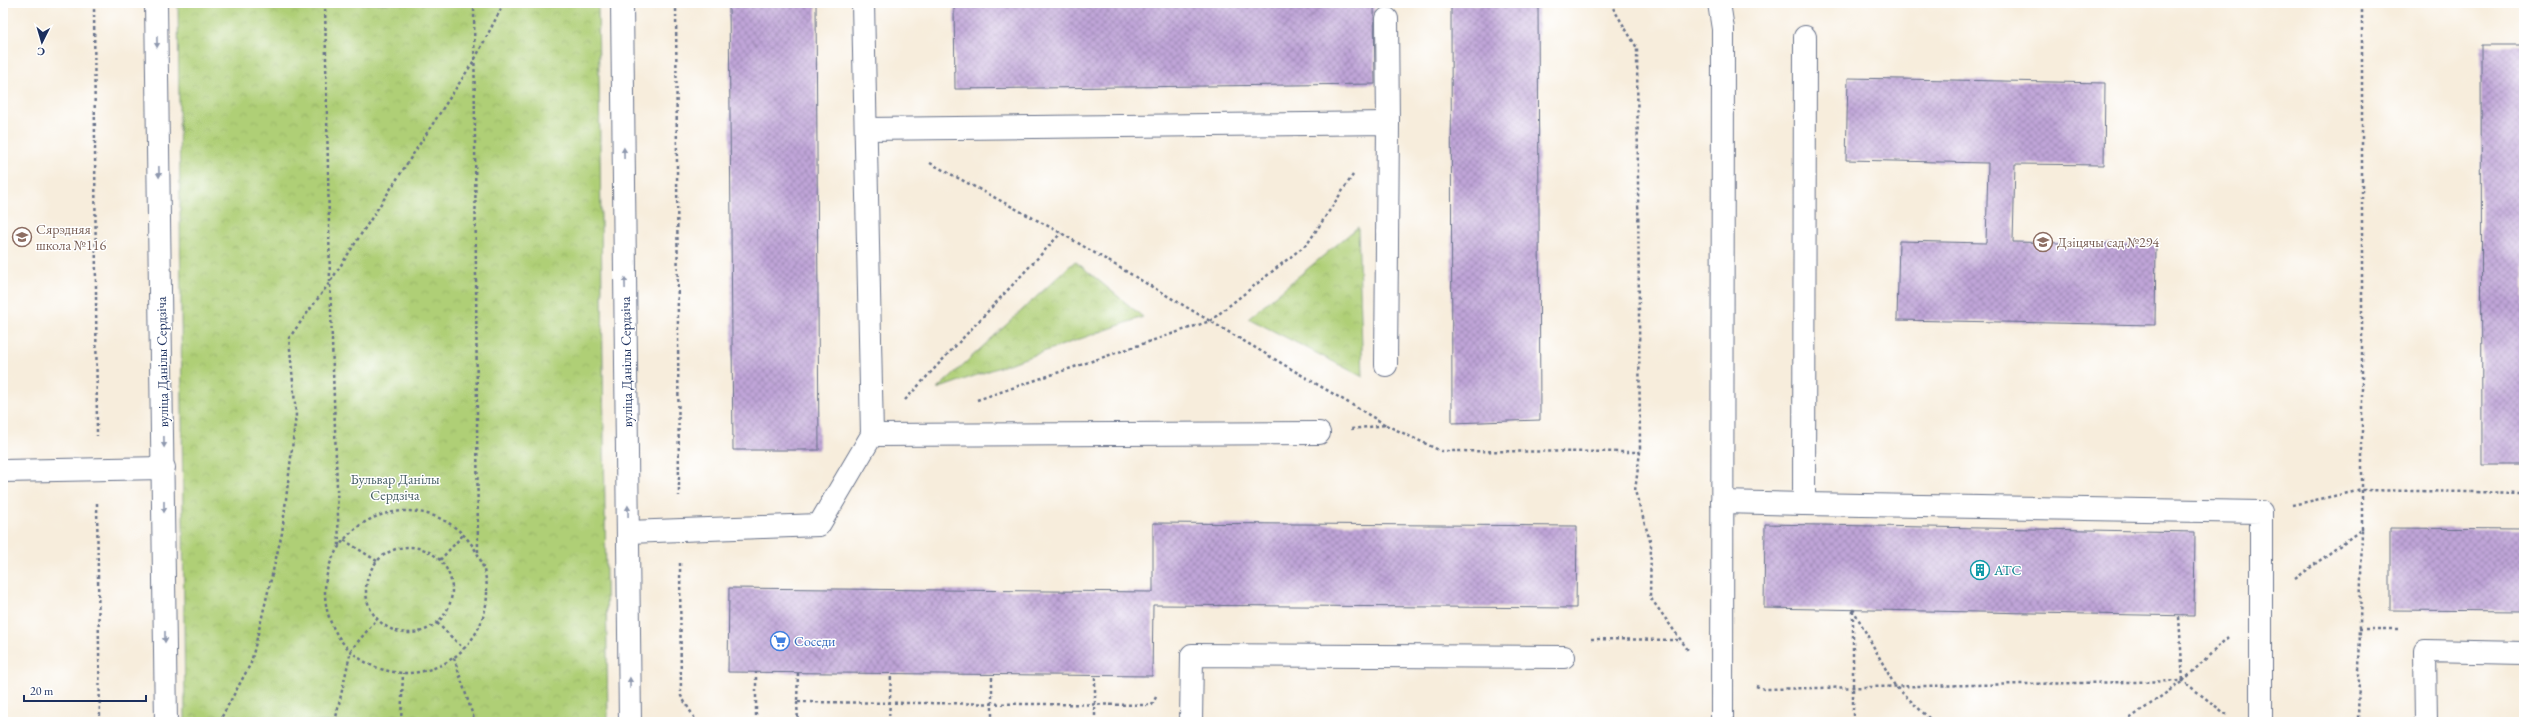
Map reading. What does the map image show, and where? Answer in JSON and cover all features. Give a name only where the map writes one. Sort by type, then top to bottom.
[{"type":"street","name":"вуліца Данілы Сердзіча","points":[[156,3],[164,468],[166,722]]},
{"type":"street","name":"вуліца Данілы Сердзіча","points":[[622,3],[630,722]]},
{"type":"street","points":[[628,532],[819,525],[872,435],[863,3]]},
{"type":"street","points":[[1719,3],[1723,29],[1722,722]]},
{"type":"street","points":[[1386,365],[1388,123],[1387,19]]},
{"type":"street","points":[[1804,504],[1805,37]]},
{"type":"street","points":[[866,129],[1388,123]]},
{"type":"street","points":[[872,435],[1318,433]]},
{"type":"street","points":[[3,471],[97,471],[164,468]]},
{"type":"street","points":[[1722,502],[2261,512],[2261,722]]},
{"type":"street","points":[[2426,722],[2425,651],[2524,653]]},
{"type":"street","points":[[1191,722],[1192,656],[1564,657]]},
{"type":"path","points":[[94,3],[100,722]]},
{"type":"path","points":[[325,3],[330,282],[339,546]]},
{"type":"path","points":[[474,3],[476,59],[478,552],[486,574],[487,598],[482,621],[464,648],[454,658],[428,670],[403,673],[373,666],[351,650],[336,632],[327,611],[325,588],[328,574],[339,546],[359,526],[383,514],[410,511],[437,517],[463,535],[478,552]]},
{"type":"path","points":[[218,722],[250,663],[282,533],[296,415],[289,338],[330,282],[476,59],[504,3]]},
{"type":"path","points":[[676,3],[681,696],[697,722]]},
{"type":"path","points":[[1610,3],[1637,48],[1640,452],[1635,491],[1651,544],[1650,597],[1699,665],[1764,689],[2183,681],[2231,718]]},
{"type":"path","points":[[2358,722],[2362,529],[2362,3]]},
{"type":"path","points":[[929,162],[1061,233],[1386,425],[1441,451],[1640,452]]},
{"type":"path","points":[[970,402],[1210,321],[1308,243],[1357,170]]},
{"type":"path","points":[[872,435],[1061,233]]},
{"type":"path","points":[[1318,433],[1386,425]]},
{"type":"path","points":[[2261,512],[2362,490],[2524,493]]},
{"type":"path","points":[[2125,722],[2183,681],[2260,605],[2362,529]]},
{"type":"path","points":[[440,560],[463,535]]},
{"type":"path","points":[[344,540],[376,562]]},
{"type":"path","points":[[401,548],[415,548],[429,552],[440,560],[448,572],[452,585],[451,600],[446,612],[437,623],[425,631],[411,634],[396,632],[377,619],[367,602],[365,587],[369,573],[376,562],[388,552],[401,548]]},
{"type":"path","points":[[1853,722],[1852,609],[1895,686],[1933,722]]},
{"type":"path","points":[[2179,617],[2183,681]]},
{"type":"path","points":[[335,722],[351,650],[377,619]]},
{"type":"path","points":[[437,623],[464,648]]},
{"type":"path","points":[[454,658],[475,722]]},
{"type":"path","points":[[756,672],[756,722]]},
{"type":"path","points":[[401,722],[403,673]]},
{"type":"path","points":[[890,722],[891,674]]},
{"type":"path","points":[[992,674],[992,722]]},
{"type":"path","points":[[1095,676],[1095,722]]},
{"type":"path","points":[[797,702],[798,722]]},
{"type":"green space","name":"Бульвар Данілы Сердзіча","points":[[178,3],[598,3],[608,722],[185,722]]},
{"type":"green space","points":[[1358,227],[1363,377],[1248,318]]},
{"type":"green space","points":[[1075,261],[1143,317],[937,389]]},
{"type":"building","points":[[729,3],[816,3],[819,450],[733,450]]},
{"type":"building","points":[[954,3],[1374,3],[1375,84],[955,89]]},
{"type":"building","points":[[1538,3],[1540,420],[1452,423],[1451,5]]},
{"type":"building","points":[[2481,45],[2524,45],[2524,465],[2482,465]]},
{"type":"building","points":[[1848,78],[2105,83],[2104,165],[2015,164],[2013,242],[2156,245],[2155,325],[1897,320],[1899,241],[1986,243],[1988,163],[1846,160]]},
{"type":"building","points":[[1153,523],[1577,526],[1576,608],[1153,605],[1152,676],[728,672],[729,588],[1153,592]]},
{"type":"building","name":"АТС","points":[[1765,524],[2195,532],[2194,616],[1764,608]]},
{"type":"building","points":[[2390,528],[2524,529],[2524,611],[2390,610]]},
{"type":"place","name":"Сярэдняя школа №116","points":[[22,237]]},
{"type":"place","name":"Дзіцячы сад №294","points":[[2043,242]]},
{"type":"place","name":"АТС","points":[[1980,570]]},
{"type":"place","name":"Соседи","points":[[780,641]]}]
